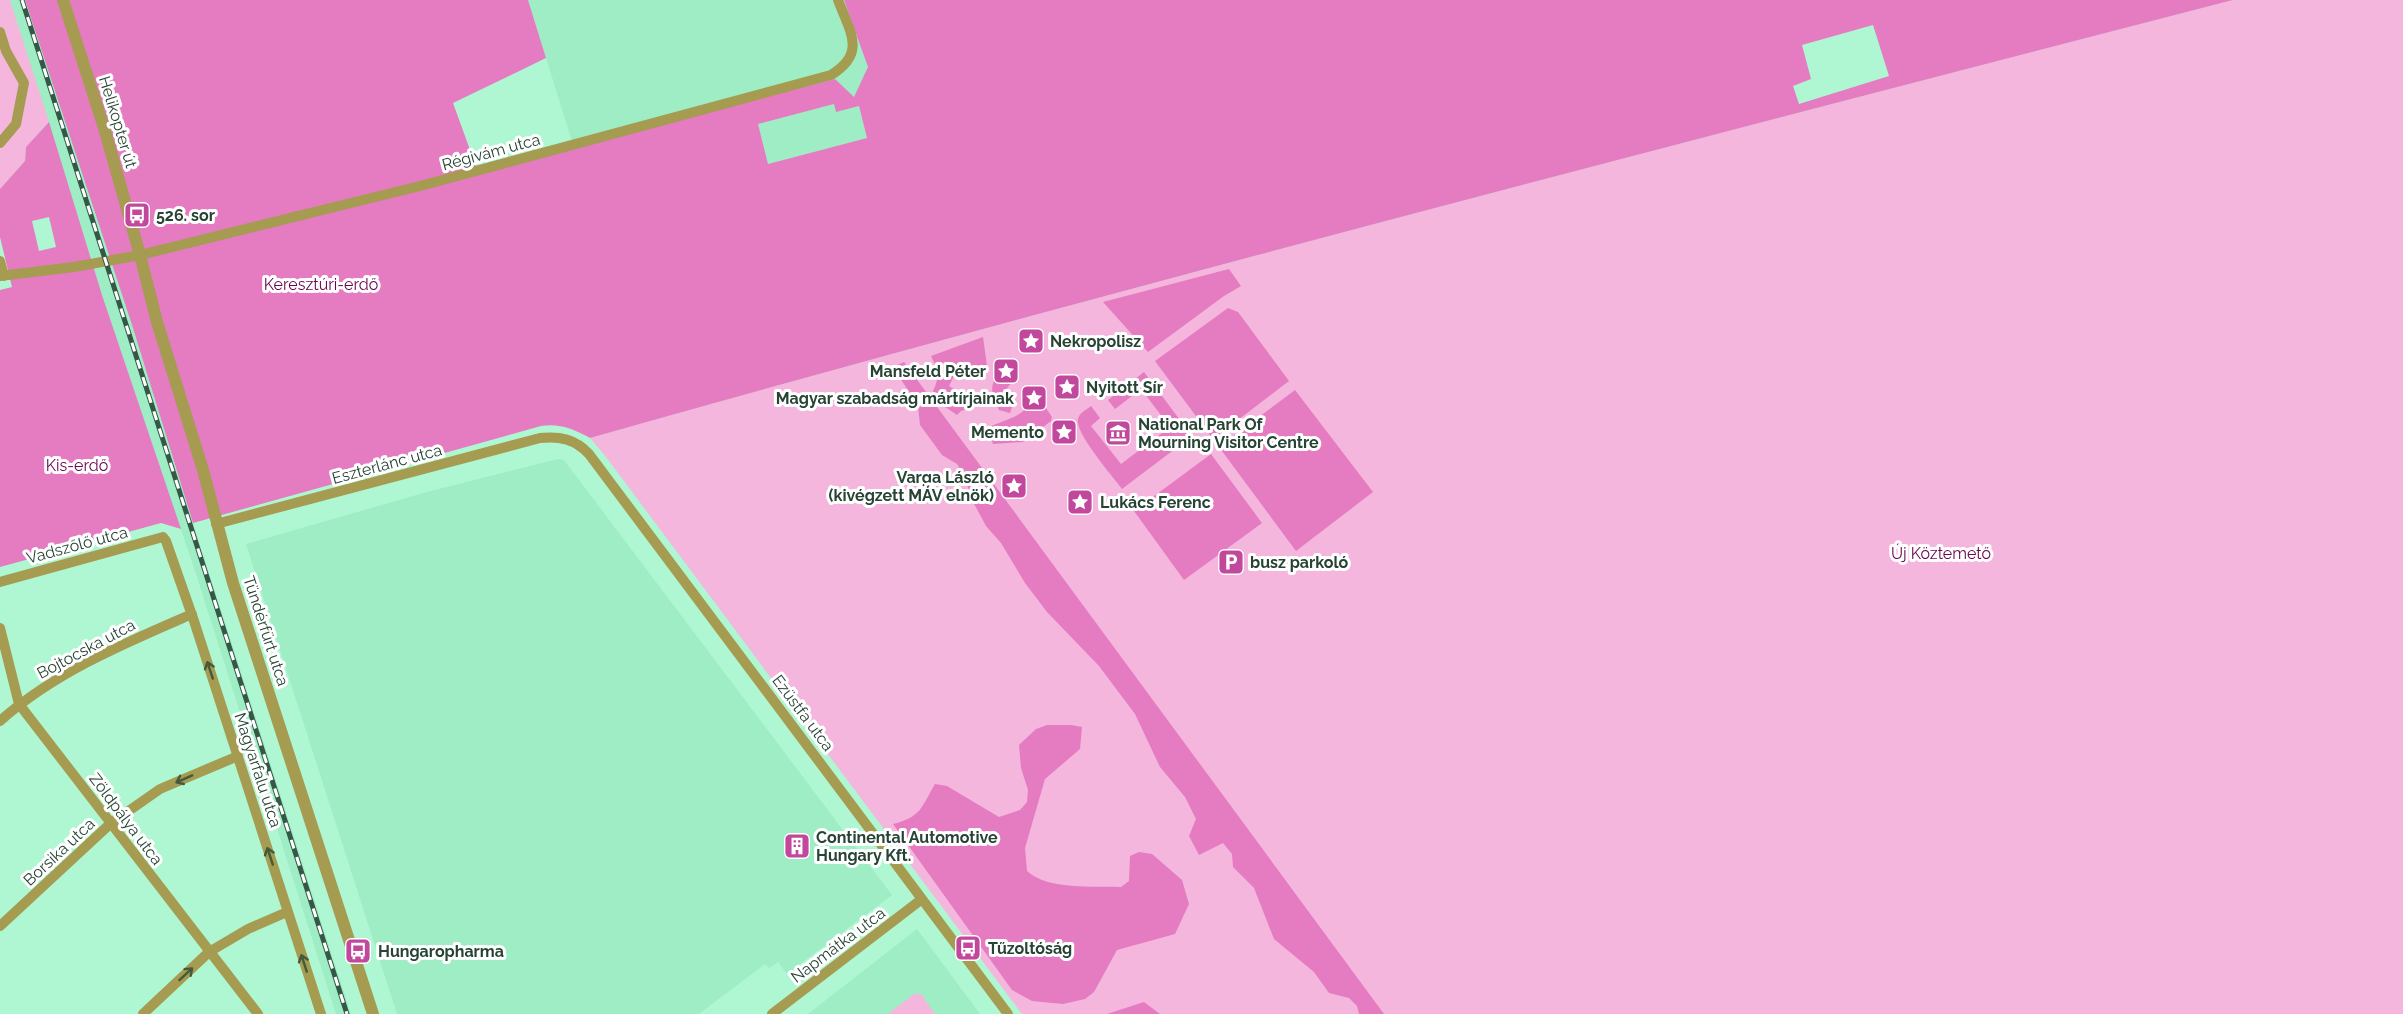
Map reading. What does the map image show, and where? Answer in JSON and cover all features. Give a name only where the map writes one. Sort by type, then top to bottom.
[{"type":"street","name":"Helikopter út","points":[[63,0],[105,131],[140,255]]},
{"type":"street","name":"Régivám utca","points":[[140,255],[424,185],[831,75],[846,66],[853,46],[838,0]]},
{"type":"street","points":[[0,32],[6,51],[24,83],[16,124],[0,144]]},
{"type":"street","points":[[0,261],[2,276],[74,267],[140,255]]},
{"type":"street","name":"Tündérfürt utca","points":[[140,255],[157,322],[203,470],[233,583],[373,1014]]},
{"type":"street","name":"Eszterlánc utca","points":[[216,525],[540,438],[566,438]]},
{"type":"street","name":"Ezüstfa utca","points":[[566,438],[589,454],[1008,1014]]},
{"type":"street","name":"Vadszőlő utca","points":[[0,582],[163,537]]},
{"type":"street","name":"Magyarfalu utca","points":[[163,537],[169,545],[192,614],[321,1014]]},
{"type":"street","name":"Bojtocska utca","points":[[0,721],[20,704],[114,648],[192,614]]},
{"type":"street","name":"Zöldpálya utca","points":[[0,628],[20,704],[258,1014]]},
{"type":"street","name":"Borsika utca","points":[[0,926],[110,824],[160,789],[238,756]]},
{"type":"street","name":"Napmátka utca","points":[[771,1014],[922,899]]},
{"type":"street","points":[[143,1014],[209,952],[248,929],[288,912]]},
{"type":"shaded area","points":[[10,0],[25,0],[133,328],[193,523],[351,1014],[336,1014],[196,574],[102,295]]},
{"type":"shaded area","points":[[528,0],[844,0],[869,67],[854,97],[574,148]]},
{"type":"shaded area","points":[[834,104],[836,112],[859,106],[867,138],[768,164],[758,124]]},
{"type":"shaded area","points":[[558,459],[564,460],[892,895],[787,974],[778,962],[769,968],[765,964],[699,1014],[397,1014],[246,544],[427,492]]},
{"type":"shaded area","points":[[917,929],[980,1014],[808,1014]]},
{"type":"green space","points":[[0,0],[10,0],[49,122],[26,147],[25,161],[0,189]]},
{"type":"green space","name":"Keresztúri-erdő","points":[[25,0],[528,0],[546,58],[453,103],[478,172],[835,79],[854,97],[868,67],[844,0],[2233,0],[1205,269],[590,438],[554,425],[541,426],[193,523],[133,328]],"holes":[[[1873,25],[1889,76],[1799,104],[1793,86],[1811,79],[1802,45]],[[834,104],[836,112],[859,106],[867,138],[768,164],[758,124]]]},
{"type":"green space","name":"Új Köztemető","points":[[2233,0],[2403,0],[2403,1014],[1022,1014],[590,438],[1205,269]]},
{"type":"green space","name":"Kis-erdő","points":[[49,122],[102,295],[181,529],[161,523],[0,567],[0,290],[12,287],[0,237],[0,189],[25,161],[26,147]],"holes":[[[49,217],[56,247],[39,251],[32,221]]]},
{"type":"green space","points":[[1229,269],[1241,286],[1148,352],[1103,302]]},
{"type":"green space","points":[[1228,308],[1238,312],[1289,381],[1213,439],[1155,361]]},
{"type":"green space","points":[[983,337],[987,366],[968,373],[960,364],[949,386],[970,399],[968,409],[957,415],[941,404],[933,391],[937,382],[937,374],[931,356]]},
{"type":"green space","points":[[904,362],[1384,1014],[1359,1014],[1357,1006],[1349,998],[1329,993],[1314,972],[1274,939],[1254,888],[1233,867],[1232,854],[1223,843],[1199,855],[1189,836],[1196,819],[1185,797],[1160,767],[1135,714],[1099,666],[1047,612],[1025,583],[1001,543],[986,526],[957,464],[942,455],[920,425],[918,406],[893,367]]},
{"type":"green space","points":[[1005,368],[1011,371],[1011,383],[1005,391],[1013,404],[1010,413],[999,410],[992,392],[993,383]]},
{"type":"green space","points":[[1144,372],[1192,436],[1122,489],[1088,444],[1078,425],[1078,419],[1081,413],[1091,406],[1100,418],[1091,426],[1121,464],[1170,427],[1141,389],[1115,409],[1108,400]]},
{"type":"green space","points":[[1295,390],[1373,492],[1296,551],[1219,447]]},
{"type":"green space","points":[[1031,392],[1040,399],[1052,417],[1051,421],[1023,442],[993,444],[988,428],[1015,417],[1024,410],[1028,406],[1026,395]]},
{"type":"green space","points":[[1211,454],[1262,523],[1184,580],[1134,511]]},
{"type":"green space","points":[[1047,725],[1082,727],[1080,749],[1045,779],[1025,848],[1027,871],[1036,877],[1058,884],[1121,887],[1129,881],[1130,856],[1139,852],[1152,854],[1182,880],[1189,904],[1175,934],[1117,950],[1094,992],[1085,999],[1063,1004],[1032,1001],[1012,990],[893,824],[915,815],[935,784],[947,786],[999,817],[1020,810],[1027,802],[1028,790],[1021,768],[1019,745],[1036,729]]},
{"type":"green space","points":[[914,994],[921,994],[935,1014],[888,1014]]},
{"type":"green space","points":[[1144,1002],[1160,1014],[1107,1014]]},
{"type":"railway","points":[[22,0],[347,1014]]},
{"type":"place","name":"526. sor","points":[[137,215]]},
{"type":"place","name":"Nekropolisz","points":[[1031,341]]},
{"type":"place","name":"Mansfeld Péter","points":[[1006,371]]},
{"type":"place","name":"Nyitott Sír","points":[[1067,387]]},
{"type":"place","name":"Magyar szabadság mártírjainak","points":[[1034,398]]},
{"type":"place","name":"Memento","points":[[1064,432]]},
{"type":"place","name":"National Park Of Mourning Visitor Centre","points":[[1118,433]]},
{"type":"place","name":"Varga László (kivégzett MÁV elnök)","points":[[1014,486]]},
{"type":"place","name":"Lukács Ferenc","points":[[1080,502]]},
{"type":"place","name":"busz parkoló","points":[[1231,562]]},
{"type":"place","name":"Continental Automotive Hungary Kft.","points":[[797,846]]},
{"type":"place","name":"Tűzoltóság","points":[[968,948]]},
{"type":"place","name":"Hungaropharma","points":[[358,951]]}]
